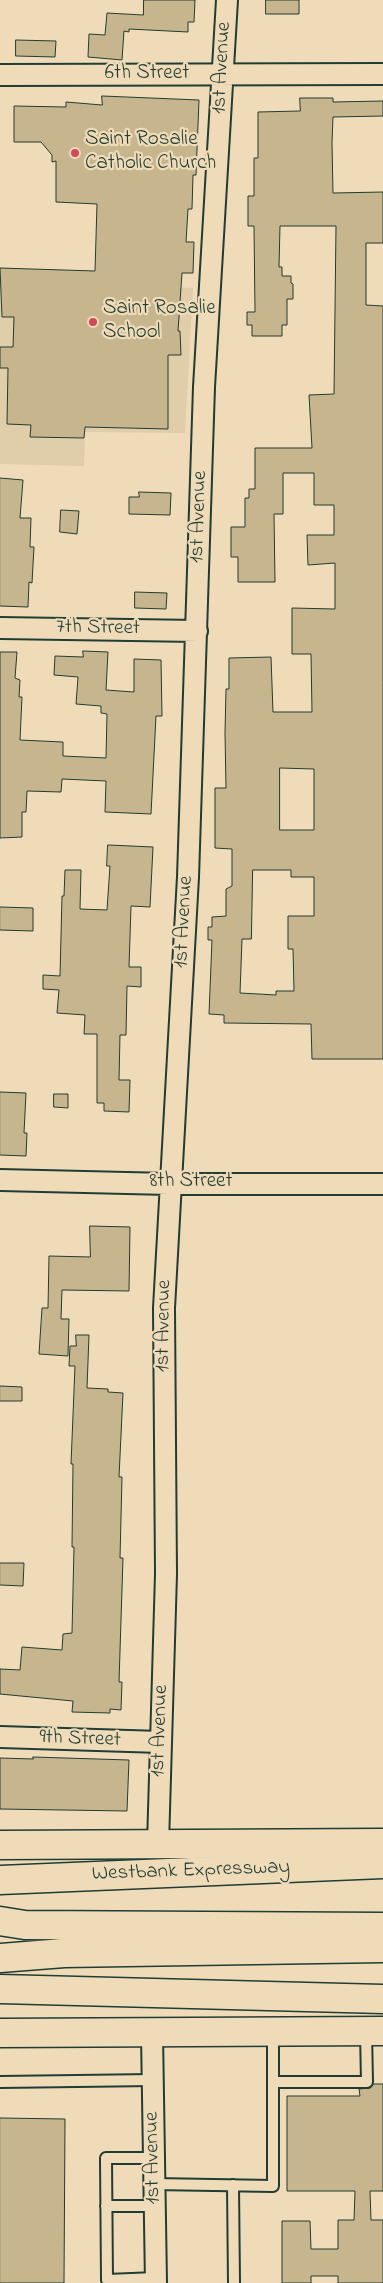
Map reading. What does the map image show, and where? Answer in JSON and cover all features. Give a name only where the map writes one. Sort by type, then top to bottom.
[{"type":"main road","name":"Westbank Expressway","points":[[0,1844],[383,1843]]},
{"type":"main road","name":"Westbank Expressway","points":[[0,1880],[383,1864]]},
{"type":"main road","points":[[0,1921],[25,1925],[383,1927]]},
{"type":"main road","points":[[0,1958],[64,1953],[383,1948]]},
{"type":"main road","points":[[0,1989],[383,1999]]},
{"type":"main road","points":[[0,2033],[152,2034],[374,2031]]},
{"type":"street","name":"1st Avenue","points":[[158,1844],[166,1574],[164,1308],[169,1184],[188,877],[204,387],[227,0]]},
{"type":"street","name":"6th Street","points":[[0,75],[383,74]]},
{"type":"street","name":"7th Street","points":[[0,628],[196,631]]},
{"type":"street","name":"8th Street","points":[[0,1180],[169,1184],[383,1184]]},
{"type":"street","name":"9th Street","points":[[0,1737],[161,1742]]},
{"type":"street","name":"1st Avenue","points":[[152,2034],[156,2281]]},
{"type":"lane","points":[[273,2082],[367,2082],[374,2031]]},
{"type":"lane","points":[[154,2184],[273,2186],[273,2032]]},
{"type":"lane","points":[[0,2082],[153,2080]]},
{"type":"lane","points":[[154,2158],[106,2158],[107,2280],[156,2281]]},
{"type":"lane","points":[[234,2185],[234,2283]]},
{"type":"lane","points":[[106,2206],[155,2206]]},
{"type":"shaded area","points":[[0,268],[104,272],[104,284],[193,288],[185,433],[85,432],[84,466],[0,464]]},
{"type":"building","points":[[144,0],[195,0],[194,22],[188,22],[188,32],[129,29],[129,32],[124,31],[122,60],[88,57],[89,34],[105,35],[107,13],[143,15]]},
{"type":"building","points":[[266,0],[299,0],[299,14],[266,14]]},
{"type":"building","points":[[16,40],[56,41],[55,57],[16,56]]},
{"type":"building","points":[[102,96],[199,100],[196,175],[193,175],[192,209],[188,209],[186,242],[194,242],[193,273],[182,273],[178,331],[180,331],[181,355],[168,355],[168,429],[85,427],[84,438],[30,437],[31,425],[7,424],[8,368],[0,368],[0,347],[13,347],[14,317],[2,317],[0,268],[95,271],[97,204],[56,202],[56,161],[52,162],[52,155],[41,142],[14,142],[14,106],[66,107],[66,102],[102,105]]},
{"type":"building","points":[[300,98],[333,98],[333,102],[383,101],[383,116],[333,117],[332,143],[333,193],[383,192],[383,243],[366,243],[366,305],[383,306],[383,1059],[312,1059],[311,1024],[224,1023],[224,1015],[209,1014],[212,940],[208,940],[208,927],[212,927],[212,917],[226,916],[226,889],[232,886],[232,849],[215,848],[215,788],[226,788],[226,689],[229,689],[229,658],[271,657],[273,712],[312,712],[311,654],[292,654],[292,608],[335,609],[335,563],[308,565],[307,535],[334,535],[334,505],[314,505],[314,473],[283,473],[283,514],[274,514],[275,582],[238,582],[238,557],[231,557],[231,527],[245,527],[245,498],[249,498],[249,489],[255,489],[255,448],[312,448],[309,395],[334,394],[336,226],[280,226],[279,267],[282,267],[282,276],[291,276],[291,283],[293,284],[293,299],[287,299],[287,325],[282,325],[282,336],[252,336],[252,325],[247,325],[247,312],[255,312],[254,226],[248,226],[248,196],[254,196],[254,158],[258,158],[258,112],[300,111]],"holes":[[[280,768],[314,769],[314,830],[280,830]],[[253,870],[291,870],[291,877],[314,877],[314,916],[288,916],[288,949],[293,949],[294,991],[276,991],[276,995],[240,993],[242,939],[251,939]]]},
{"type":"building","points":[[0,478],[23,480],[20,518],[31,518],[30,547],[34,547],[32,583],[29,582],[28,607],[0,606]]},
{"type":"building","points":[[139,492],[171,493],[170,515],[129,514],[129,497],[139,497]]},
{"type":"building","points":[[61,510],[79,511],[77,534],[60,532]]},
{"type":"building","points":[[135,592],[167,593],[166,609],[135,608]]},
{"type":"building","points":[[83,651],[108,652],[106,690],[134,692],[134,659],[161,660],[162,716],[156,716],[151,814],[105,812],[106,781],[62,779],[61,792],[27,791],[26,812],[22,812],[22,837],[0,838],[0,652],[17,652],[15,678],[20,680],[19,697],[22,697],[20,740],[63,742],[63,756],[106,758],[107,714],[101,713],[101,706],[76,704],[78,677],[54,675],[55,656],[83,657]]},
{"type":"building","points":[[108,845],[153,847],[150,907],[131,906],[129,967],[141,967],[141,987],[127,986],[126,1035],[120,1035],[119,1080],[130,1080],[129,1112],[104,1111],[104,1103],[97,1103],[97,1034],[84,1034],[85,1015],[57,1013],[59,990],[43,989],[43,975],[60,976],[62,896],[64,896],[65,870],[81,870],[80,909],[107,910],[110,866],[107,866]]},
{"type":"building","points":[[0,907],[33,908],[33,931],[0,930]]},
{"type":"building","points":[[0,1092],[26,1093],[24,1133],[27,1133],[26,1156],[0,1155]]},
{"type":"building","points":[[54,1094],[68,1094],[68,1108],[54,1107]]},
{"type":"building","points":[[90,1226],[130,1227],[129,1291],[62,1290],[61,1319],[69,1319],[68,1356],[39,1354],[42,1308],[48,1308],[49,1256],[90,1257]]},
{"type":"building","points":[[76,1335],[89,1335],[87,1388],[108,1389],[108,1392],[123,1393],[119,1477],[122,1477],[120,1558],[123,1558],[119,1682],[122,1682],[121,1710],[110,1709],[110,1713],[72,1712],[73,1701],[0,1694],[0,1669],[20,1670],[22,1647],[62,1650],[63,1634],[72,1633],[74,1547],[72,1547],[73,1464],[71,1464],[75,1366],[69,1366],[70,1346],[76,1346]]},
{"type":"building","points":[[0,1386],[22,1387],[22,1401],[0,1401]]},
{"type":"building","points":[[0,1563],[24,1563],[23,1586],[0,1585]]},
{"type":"building","points":[[33,1757],[129,1760],[127,1811],[0,1809],[0,1758],[33,1759]]},
{"type":"building","points":[[373,2084],[383,2084],[383,2191],[370,2191],[371,2220],[383,2220],[383,2283],[338,2283],[338,2276],[311,2276],[311,2283],[282,2283],[282,2221],[310,2221],[311,2249],[338,2249],[338,2220],[354,2220],[355,2191],[287,2191],[287,2096],[360,2096],[359,2089],[370,2088]]},
{"type":"building","points":[[0,2118],[65,2119],[64,2283],[0,2283]]},
{"type":"place","name":"Saint Rosalie Catholic Church","points":[[75,153]]},
{"type":"place","name":"Saint Rosalie School","points":[[93,322]]}]
